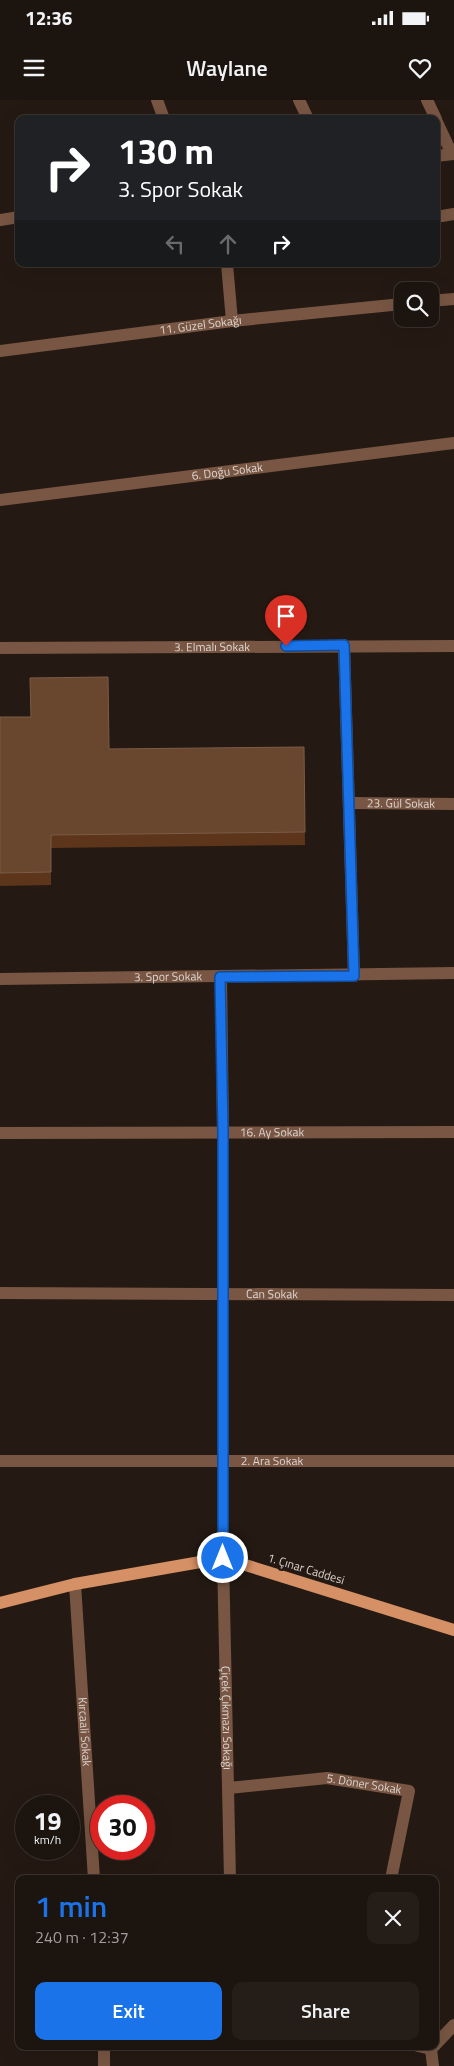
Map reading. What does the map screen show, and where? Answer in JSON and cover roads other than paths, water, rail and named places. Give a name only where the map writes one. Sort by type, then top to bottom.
[{"type":"main road","name":"1. Çınar Caddesi","points":[[0,1603],[75,1584],[223,1558],[454,1630]]},
{"type":"street","points":[[158,100],[163,115]]},
{"type":"street","points":[[299,100],[306,115]]},
{"type":"street","points":[[427,100],[434,115]]},
{"type":"street","points":[[440,128],[453,154],[440,156]]},
{"type":"street","points":[[440,216],[454,214]]},
{"type":"street","points":[[0,220],[15,218]]},
{"type":"street","points":[[227,267],[232,321]]},
{"type":"street","points":[[439,300],[454,299]]},
{"type":"street","name":"11. Güzel Sokağı","points":[[0,351],[232,321],[394,305]]},
{"type":"street","name":"6. Doğu Sokak","points":[[0,500],[454,443]]},
{"type":"street","points":[[344,645],[354,976]]},
{"type":"street","name":"3. Elmalı Sokak","points":[[0,648],[454,646]]},
{"type":"street","name":"23. Gül Sokak","points":[[349,803],[454,804]]},
{"type":"street","name":"3. Spor Sokak","points":[[0,979],[354,976],[454,973]]},
{"type":"street","name":"Çiçek Çıkmazı Sokağı","points":[[220,977],[223,1132],[223,1558],[230,1875]]},
{"type":"street","name":"16. Ay Sokak","points":[[0,1133],[454,1132]]},
{"type":"street","name":"Can Sokak","points":[[0,1293],[223,1292],[454,1295]]},
{"type":"street","name":"2. Ara Sokak","points":[[0,1461],[454,1461]]},
{"type":"street","name":"Kırcaali Sokak","points":[[75,1584],[94,1875]]},
{"type":"street","name":"5. Döner Sokak","points":[[229,1788],[327,1778],[409,1791],[392,1875]]},
{"type":"street","points":[[439,2041],[454,2025]]},
{"type":"street","points":[[104,2050],[104,2066]]},
{"type":"street","points":[[433,2050],[433,2066]]}]
